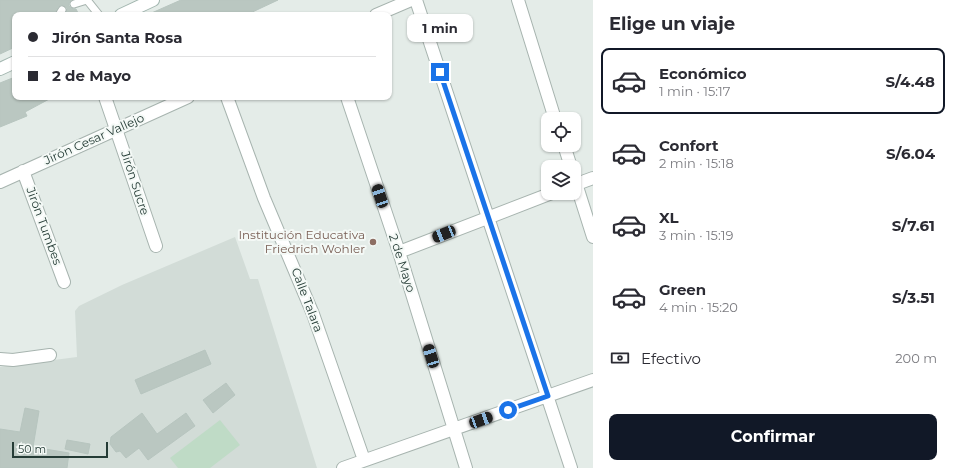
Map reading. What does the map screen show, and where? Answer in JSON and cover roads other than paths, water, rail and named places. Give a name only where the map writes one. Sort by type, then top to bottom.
[{"type":"street","points":[[125,12],[136,4],[153,0]]},
{"type":"street","points":[[383,12],[411,0]]},
{"type":"street","points":[[416,0],[571,468]]},
{"type":"street","points":[[518,0],[553,112]]},
{"type":"street","points":[[0,68],[12,63]]},
{"type":"street","name":"Jirón Sucre","points":[[107,100],[156,246]]},
{"type":"street","name":"Jirón Cesar Vallejo","points":[[0,182],[181,100]]},
{"type":"street","name":"Calle Talara","points":[[228,100],[264,198],[313,314],[364,460]]},
{"type":"street","name":"2 de Mayo","points":[[348,100],[399,252],[466,468]]},
{"type":"street","name":"Jirón Tumbes","points":[[23,171],[64,282]]},
{"type":"street","points":[[581,181],[593,178]]},
{"type":"street","points":[[399,252],[541,197]]},
{"type":"street","points":[[581,200],[593,237]]},
{"type":"street","points":[[0,359],[13,360],[50,355]]},
{"type":"street","points":[[343,468],[593,380]]},
{"type":"lane","points":[[74,4],[87,0],[97,12]]},
{"type":"place","name":"Institución Educativa Friedrich Wohler","points":[[373,242]]}]
